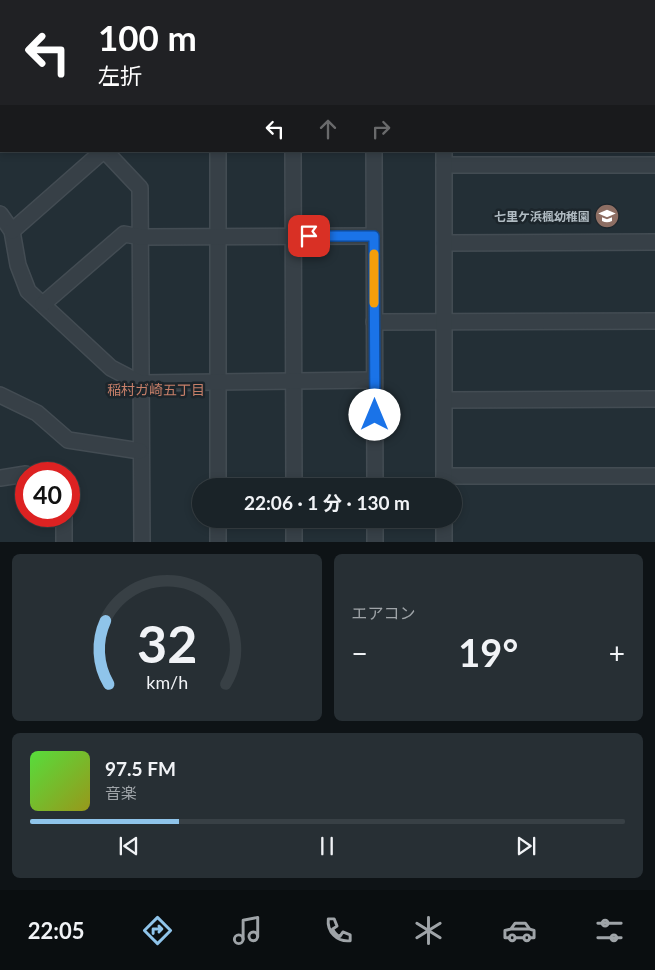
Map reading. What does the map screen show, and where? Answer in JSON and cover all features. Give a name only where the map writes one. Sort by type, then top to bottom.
[{"type":"street","points":[[12,231],[103,152]]},
{"type":"street","points":[[105,152],[140,188],[142,542]]},
{"type":"street","points":[[218,152],[218,478]]},
{"type":"street","points":[[293,152],[294,478]]},
{"type":"street","points":[[374,152],[375,478]]},
{"type":"street","points":[[444,478],[444,158],[655,165]]},
{"type":"street","points":[[0,214],[12,231],[18,265],[28,291],[111,368],[140,383],[374,380]]},
{"type":"street","points":[[43,304],[124,234],[141,237],[374,236]]},
{"type":"street","points":[[444,244],[655,242]]},
{"type":"street","points":[[374,322],[655,321]]},
{"type":"street","points":[[0,395],[37,413],[68,440],[140,451]]},
{"type":"street","points":[[444,400],[655,399]]},
{"type":"street","points":[[0,478],[15,476]]},
{"type":"street","points":[[462,481],[655,476]]},
{"type":"street","points":[[64,527],[64,542]]},
{"type":"street","points":[[218,528],[218,542]]},
{"type":"street","points":[[294,528],[294,542]]},
{"type":"street","points":[[375,528],[375,542]]},
{"type":"street","points":[[444,528],[444,542]]},
{"type":"slow traffic","points":[[374,254],[374,303]]},
{"type":"place","name":"七里ケ浜楓幼稚園","points":[[607,216]]},
{"type":"district","name":"稲村ガ崎五丁目","points":[[156,389]]},
{"type":"route","points":[[309,236],[374,236],[375,415]]}]
